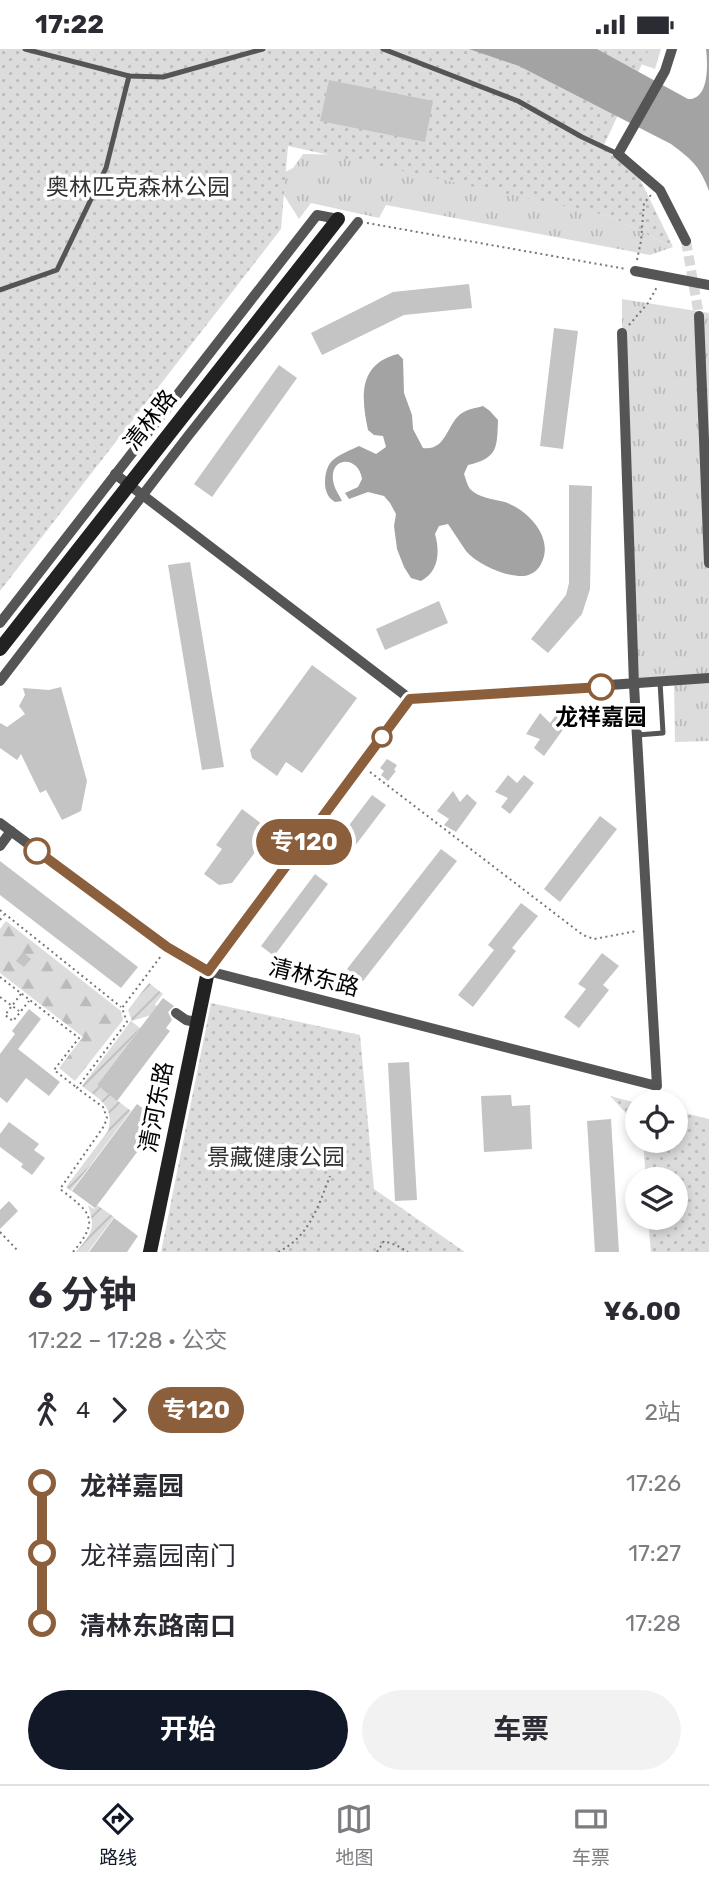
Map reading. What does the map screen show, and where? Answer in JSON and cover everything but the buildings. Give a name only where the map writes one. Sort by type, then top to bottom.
[{"type":"street","points":[[673,49],[665,71],[618,154],[660,190],[686,241]]},
{"type":"street","points":[[0,623],[317,215],[338,219]]},
{"type":"street","name":"清林路","points":[[0,649],[338,219]]},
{"type":"street","points":[[0,681],[142,495],[358,222]]},
{"type":"street","points":[[635,271],[709,285]]},
{"type":"street","points":[[699,316],[709,563]]},
{"type":"street","points":[[622,333],[634,685],[648,929]]},
{"type":"street","points":[[115,474],[410,699],[709,678]]},
{"type":"street","points":[[208,971],[410,699]]},
{"type":"street","name":"清林东路","points":[[0,823],[167,947],[208,971],[657,1086],[648,929]]},
{"type":"street","points":[[0,846],[11,831]]},
{"type":"street","name":"清河东路","points":[[150,1252],[194,1021],[208,971]]},
{"type":"street","points":[[176,1013],[186,1020],[194,1021]]},
{"type":"lane","points":[[25,49],[129,76],[163,77],[263,49]]},
{"type":"lane","points":[[383,49],[518,101],[618,154]]},
{"type":"lane","points":[[0,289],[57,270],[106,168],[129,76]]},
{"type":"lane","points":[[637,735],[663,733],[660,683]]},
{"type":"path","points":[[358,222],[635,271],[644,202],[656,188]]},
{"type":"path","points":[[622,333],[648,303],[663,276]]},
{"type":"path","points":[[361,765],[583,935],[594,939],[648,929]]},
{"type":"path","points":[[0,910],[122,1008],[127,1022],[77,1088]]},
{"type":"path","points":[[0,920],[5,914]]},
{"type":"path","points":[[122,1008],[167,947]]},
{"type":"path","points":[[0,978],[79,1038],[54,1070],[103,1107],[107,1118],[60,1189],[83,1207],[89,1217],[88,1230],[73,1252]]},
{"type":"path","points":[[21,994],[5,1015],[13,1021],[29,1000]]},
{"type":"path","points":[[0,997],[20,1012]]},
{"type":"path","points":[[278,1252],[291,1246],[306,1230],[330,1177]]},
{"type":"path","points":[[0,1232],[19,1252]]},
{"type":"path","points":[[377,1252],[384,1241],[408,1252]]},
{"type":"green space","name":"奥林匹克森林公园","points":[[0,49],[659,49],[658,53],[648,51],[603,147],[640,179],[673,247],[609,216],[288,146],[281,229],[0,591]]},
{"type":"green space","points":[[636,49],[661,49],[655,69],[638,63]]},
{"type":"green space","points":[[303,154],[346,155],[609,216],[673,247],[650,255],[386,205],[379,218],[311,203],[299,219],[273,178],[293,168]]},
{"type":"green space","points":[[622,299],[709,313],[709,741],[675,742],[674,680],[634,685]]},
{"type":"green space","points":[[6,921],[121,1011],[123,1020],[75,1081],[59,1068],[83,1037],[0,973],[0,929]]},
{"type":"green space","points":[[149,983],[163,994],[151,1015],[132,1021],[128,1010]]},
{"type":"green space","name":"景藏健康公园","points":[[211,1003],[360,1035],[374,1189],[465,1252],[161,1252]]},
{"type":"green space","points":[[131,1021],[140,1028],[97,1085],[131,1111],[71,1191],[66,1187],[108,1131],[110,1122],[104,1104],[82,1086]]},
{"type":"green space","points":[[610,1096],[625,1100],[625,1112]]},
{"type":"green space","points":[[688,1114],[709,1119],[709,1252],[651,1252],[649,1230],[688,1230],[688,1167],[645,1167],[644,1153],[688,1153]]},
{"type":"green space","points":[[88,1205],[94,1209],[97,1205],[114,1217],[88,1252],[76,1252],[91,1230],[92,1220]]},
{"type":"shaded area","points":[[469,49],[597,49],[688,99],[695,98],[703,88],[707,72],[706,49],[709,49],[709,191],[694,164],[671,144],[519,66]]},
{"type":"shaded area","points":[[398,354],[403,359],[404,393],[412,415],[413,429],[423,448],[431,448],[442,441],[457,418],[467,411],[483,406],[498,420],[494,450],[485,459],[468,465],[464,474],[474,492],[514,506],[537,526],[545,544],[544,554],[540,566],[532,573],[524,576],[509,574],[485,565],[466,551],[448,524],[439,526],[435,534],[438,554],[435,567],[421,581],[411,578],[397,549],[394,526],[396,514],[390,503],[384,496],[368,492],[349,499],[345,493],[358,487],[362,479],[356,466],[345,462],[336,466],[333,472],[335,489],[342,501],[335,502],[329,496],[325,485],[326,476],[333,460],[359,446],[376,454],[386,447],[383,436],[374,435],[368,430],[364,406],[365,383],[375,365]]},
{"type":"tunnel","points":[[686,241],[699,316]]},
{"type":"bus line","name":"专120","points":[[37,851],[167,947],[208,971],[410,699],[601,687]]},
{"type":"place","name":"龙祥嘉园","points":[[601,687]]}]
